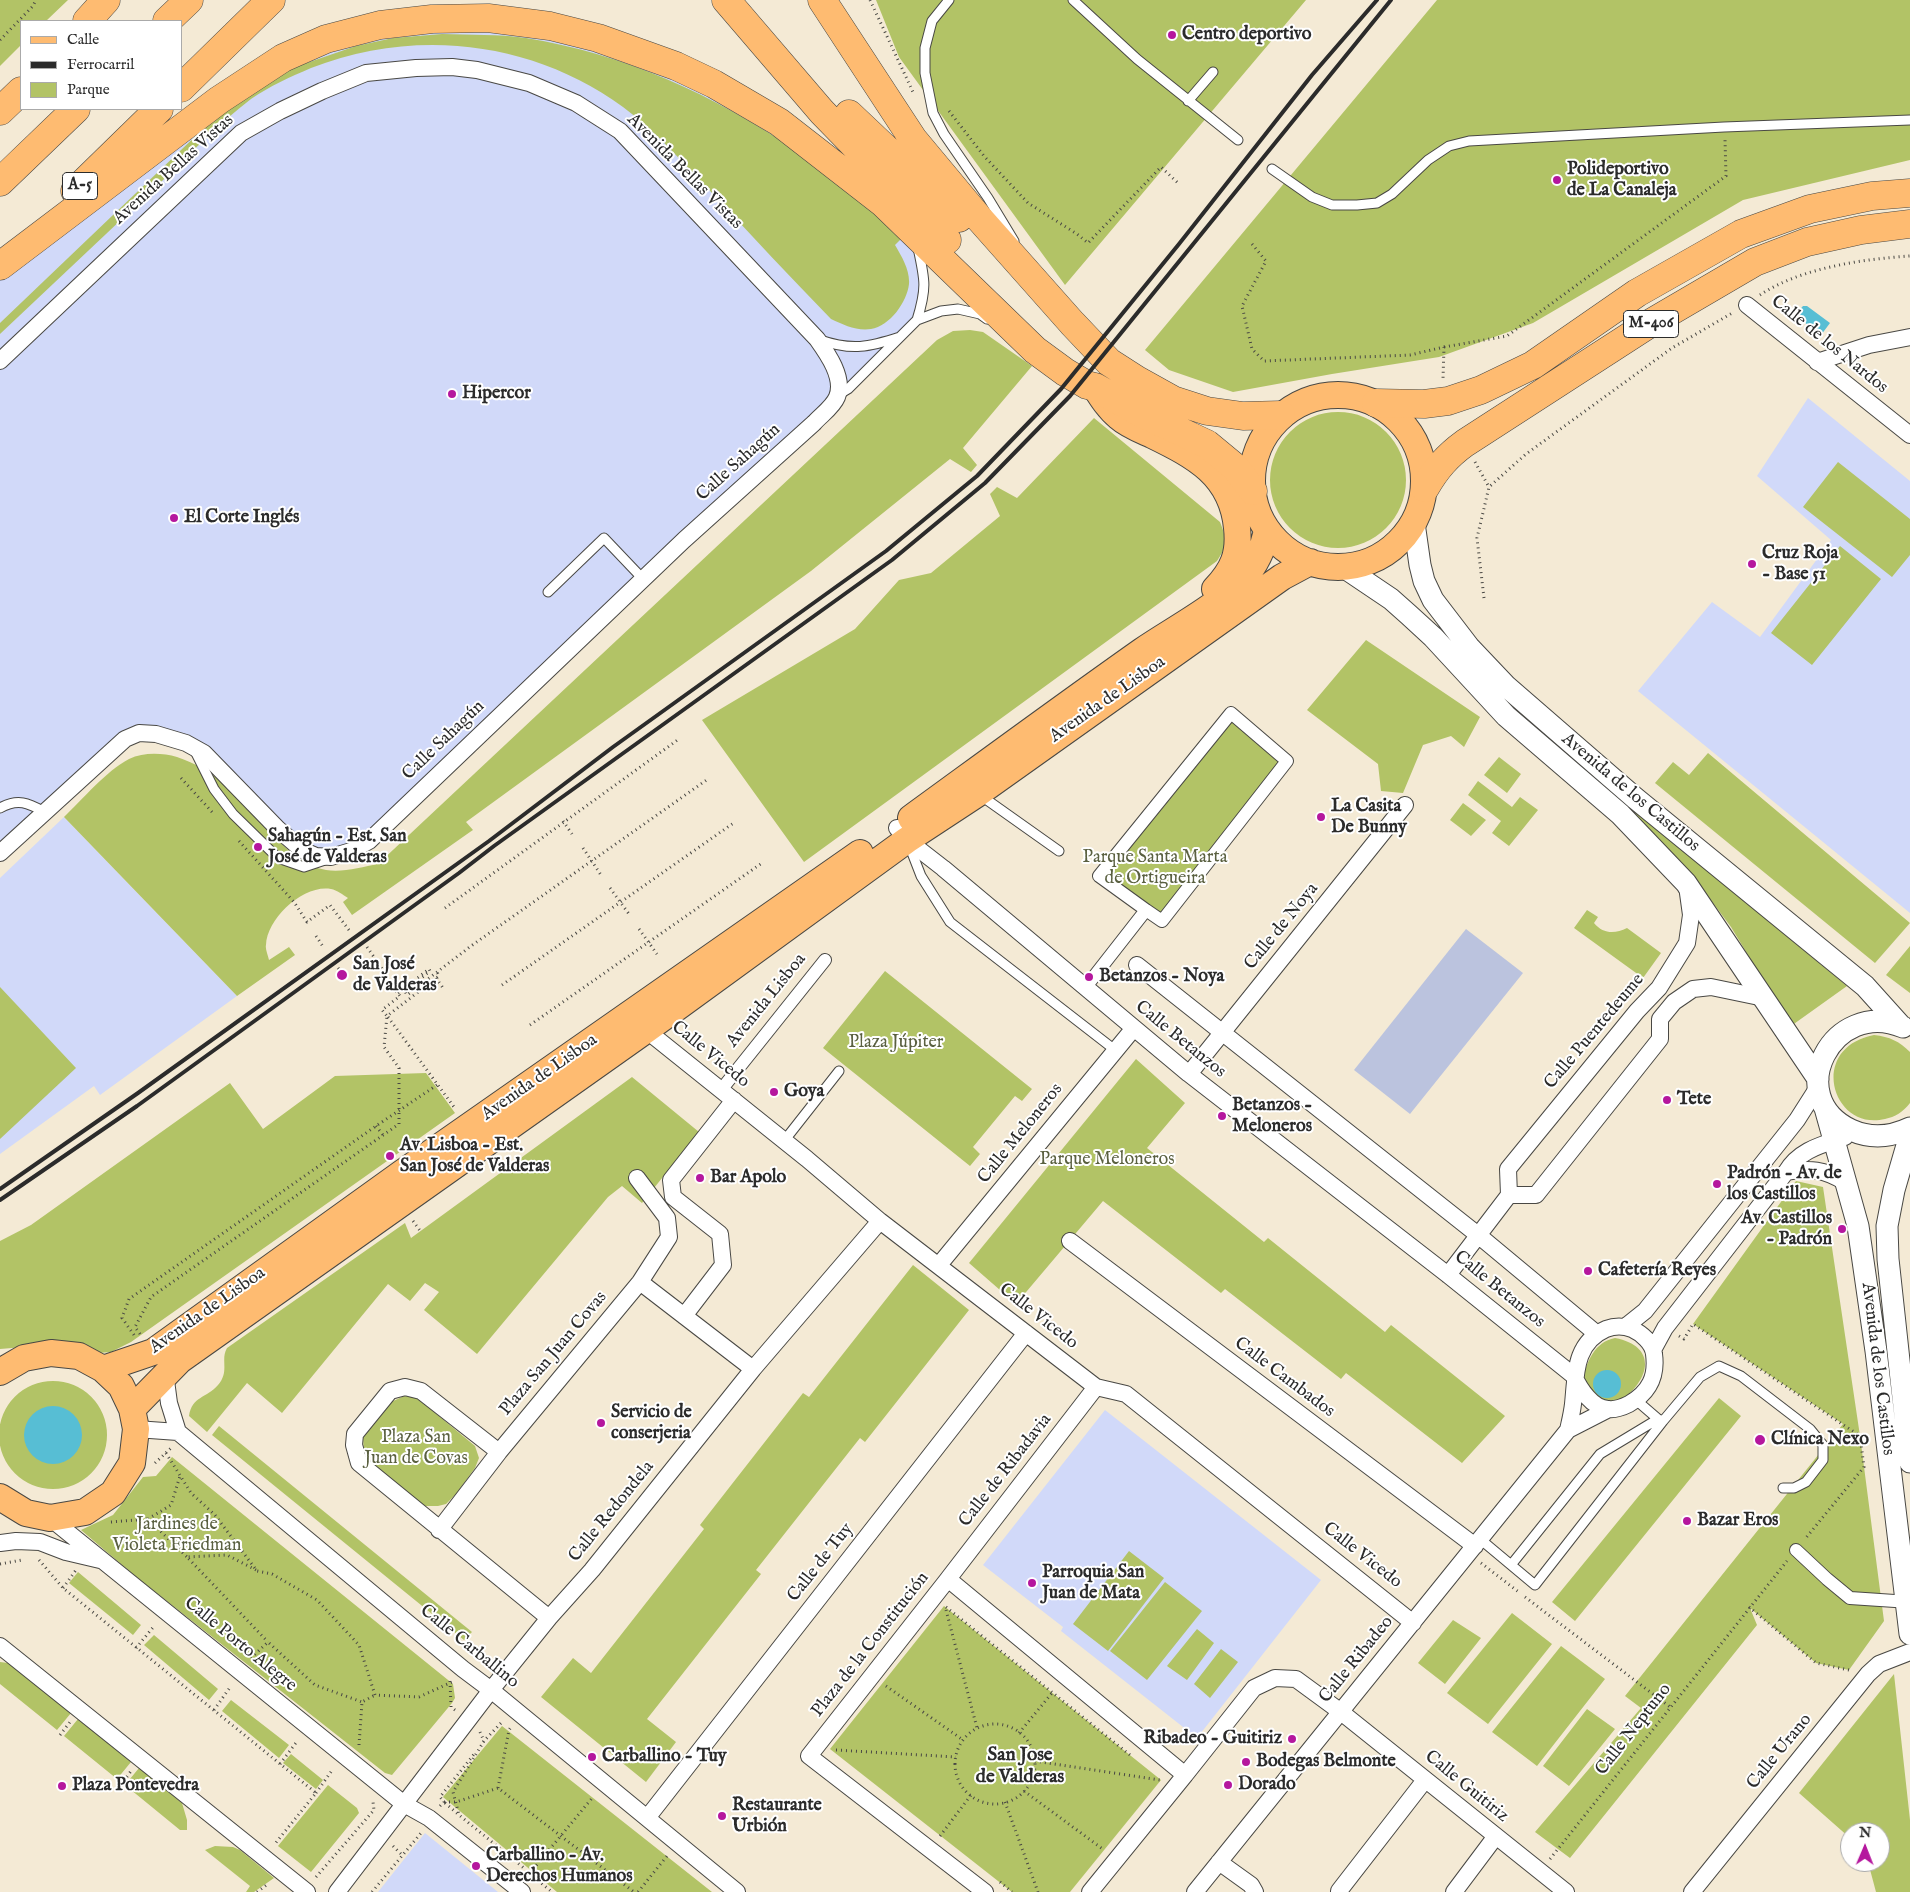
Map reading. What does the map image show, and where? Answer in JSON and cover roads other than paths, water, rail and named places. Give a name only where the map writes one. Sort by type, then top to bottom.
[{"type":"highway","points":[[88,20],[106,0]]},
{"type":"highway","points":[[168,20],[189,0]]},
{"type":"highway","points":[[182,87],[271,0]]},
{"type":"highway","points":[[726,0],[946,205],[1001,261],[1072,323]]},
{"type":"highway","points":[[726,0],[822,112],[992,286],[1095,387],[1141,413],[1207,444],[1236,468],[1253,491]]},
{"type":"highway","points":[[822,0],[913,139],[1028,274],[1109,362],[1173,400],[1207,411],[1243,416],[1281,415]]},
{"type":"highway","points":[[0,265],[219,100],[283,58],[326,39],[380,25],[432,19],[488,18],[550,26],[598,38],[676,66],[714,84],[778,122],[865,187],[1035,350],[1065,372],[1087,385],[1095,387]]},
{"type":"highway","points":[[0,111],[20,93]]},
{"type":"highway","points":[[0,182],[75,110]]},
{"type":"highway","name":"A-5","points":[[0,265],[159,110]]},
{"type":"highway","name":"M-406","points":[[1376,403],[1424,404],[1448,401],[1481,390],[1533,365],[1637,293],[1741,234],[1810,209],[1872,196],[1910,193]]},
{"type":"highway","name":"M-406","points":[[1425,488],[1442,462],[1465,444],[1650,324],[1755,262],[1807,242],[1861,230],[1910,224]]},
{"type":"main road","points":[[1095,387],[1107,406],[1119,418],[1190,455],[1210,470],[1230,498],[1236,515],[1238,535],[1237,556],[1230,571],[1217,587],[1196,607],[1144,650]]},
{"type":"main road","points":[[1324,396],[1359,396],[1376,403],[1408,430],[1423,467],[1425,488],[1414,523],[1398,542],[1376,557],[1361,563],[1324,566],[1290,553],[1267,531],[1253,491],[1254,464],[1263,437],[1281,415],[1310,399],[1324,396]]},
{"type":"main road","name":"Avenida de Lisboa","points":[[103,1369],[151,1354],[196,1348],[646,1030],[1144,650],[1217,601],[1243,579],[1255,565],[1262,552],[1267,531]]},
{"type":"main road","name":"Avenida de Lisboa","points":[[134,1419],[151,1354],[402,1173],[902,834],[977,794],[1282,577],[1310,562]]},
{"type":"main road","points":[[0,1372],[24,1358],[51,1353],[78,1356],[103,1369],[121,1386],[134,1419],[132,1463],[114,1492],[85,1512],[50,1518],[26,1513],[1,1500]]},
{"type":"street","name":"Avenida Bellas Vistas","points":[[0,361],[241,133],[297,103],[366,73],[416,68],[452,67],[477,70],[528,83],[576,103],[620,131],[817,339]]},
{"type":"street","name":"Calle de los Nardos","points":[[1746,305],[1910,436]]},
{"type":"street","points":[[1817,362],[1869,345],[1910,337]]},
{"type":"street","points":[[817,339],[828,354],[833,366],[838,384],[838,395]]},
{"type":"street","name":"Calle Sahagún","points":[[0,853],[125,739],[139,734],[156,734],[193,746],[204,753],[278,829],[302,850],[316,856],[335,856],[351,851],[369,840],[643,579],[814,423],[838,395]]},
{"type":"street","name":"Avenida de los Castillos","points":[[1414,523],[1420,565],[1424,581],[1433,600],[1470,647],[1506,686],[1635,798],[1865,986],[1906,1028]]},
{"type":"street","name":"Avenida de los Castillos","points":[[1342,566],[1392,599],[1415,620],[1506,716],[1620,814],[1686,884],[1764,998],[1818,1083],[1858,1226],[1908,1602],[1910,1634]]},
{"type":"street","points":[[1231,713],[1287,762],[1162,921],[1146,910],[1099,876],[1231,713]]},
{"type":"street","name":"Calle de Noya","points":[[1190,1074],[1405,805]]},
{"type":"street","name":"Calle Betanzos","points":[[902,834],[1190,1074],[1574,1376]]},
{"type":"street","name":"Calle Puentedeume","points":[[1509,1196],[1508,1169],[1637,1011],[1659,988],[1687,943],[1691,915],[1686,884]]},
{"type":"street","points":[[1085,988],[1146,910]]},
{"type":"street","name":"Avenida Lisboa","points":[[728,1095],[825,960]]},
{"type":"street","name":"Calle Betanzos","points":[[1137,965],[1478,1236],[1597,1334]]},
{"type":"street","points":[[1448,1275],[1509,1196],[1536,1195],[1660,1039],[1660,1019],[1674,1002],[1693,990],[1711,987],[1764,998]]},
{"type":"street","points":[[1637,1011],[1651,1011],[1660,1019]]},
{"type":"street","points":[[1625,1326],[1643,1335],[1653,1350],[1655,1362],[1654,1376],[1648,1389],[1636,1400],[1623,1407],[1607,1410],[1592,1402],[1578,1386],[1574,1376],[1583,1351],[1597,1334],[1609,1328],[1625,1326],[1645,1311],[1797,1120],[1818,1083],[1820,1065],[1824,1054],[1838,1036],[1847,1029],[1868,1022],[1879,1021],[1906,1028]]},
{"type":"street","name":"Calle Meloneros","points":[[939,1265],[1134,1028]]},
{"type":"street","name":"Calle Vicedo","points":[[646,1030],[880,1221],[1096,1387],[1126,1394],[1413,1623]]},
{"type":"street","points":[[684,1316],[723,1265],[720,1234],[674,1197],[671,1180],[728,1095]]},
{"type":"street","points":[[1825,1108],[1846,1127],[1859,1133],[1872,1136],[1886,1136],[1910,1128]]},
{"type":"street","points":[[1653,1350],[1665,1328],[1786,1172],[1793,1160],[1810,1149],[1859,1133]]},
{"type":"street","name":"Avenida de los Castillos","points":[[1910,1135],[1894,1190],[1887,1226],[1888,1258],[1910,1462]]},
{"type":"street","points":[[1786,1172],[1817,1170],[1832,1174],[1845,1182]]},
{"type":"street","name":"Plaza San Juan Covas","points":[[440,1530],[499,1452],[640,1282],[669,1237],[667,1218],[637,1178]]},
{"type":"street","name":"Calle Redondela","points":[[337,1892],[467,1721],[549,1618],[592,1570],[753,1369],[880,1221]]},
{"type":"street","name":"Calle Cambados","points":[[1070,1241],[1478,1542]]},
{"type":"street","points":[[640,1282],[753,1369]]},
{"type":"street","name":"Calle de Tuy","points":[[647,1818],[1026,1332]]},
{"type":"street","points":[[151,1354],[178,1432]]},
{"type":"street","name":"Calle Ribadeo","points":[[1568,1430],[1573,1404],[1574,1376]]},
{"type":"street","points":[[499,1452],[421,1391],[405,1387],[390,1390],[355,1434],[354,1445],[359,1463],[549,1618]]},
{"type":"street","name":"Calle de Ribadavia","points":[[948,1579],[1096,1387]]},
{"type":"street","name":"Calle Ribadeo","points":[[1195,1892],[1568,1430],[1607,1410]]},
{"type":"street","points":[[134,1419],[178,1432]]},
{"type":"street","name":"Calle Carballino","points":[[178,1432],[463,1670],[491,1690],[737,1892]]},
{"type":"street","name":"Calle Porto Alegre","points":[[50,1518],[404,1804]]},
{"type":"street","points":[[0,1543],[16,1541],[40,1542],[66,1552],[104,1562]]},
{"type":"street","points":[[1796,1550],[1827,1580],[1850,1598],[1908,1602]]},
{"type":"street","name":"Plaza de la Constitución","points":[[985,1892],[809,1756],[948,1579],[1185,1775]]},
{"type":"street","points":[[0,1646],[306,1891]]},
{"type":"street","name":"Calle Urano","points":[[1692,1892],[1868,1674],[1879,1664],[1910,1652]]},
{"type":"street","points":[[1090,1892],[1254,1688],[1275,1678],[1296,1679],[1340,1712]]},
{"type":"street","name":"Calle Guitiriz","points":[[1340,1712],[1566,1892]]},
{"type":"street","points":[[1339,1891],[1425,1780]]},
{"type":"street","points":[[404,1804],[429,1818],[522,1892]]},
{"type":"street","points":[[1454,1892],[1496,1836]]},
{"type":"street","points":[[1219,1862],[1251,1885],[1255,1892]]},
{"type":"lane","points":[[949,0],[932,20],[925,48],[925,73],[933,113],[944,134],[1003,220],[1021,253],[1028,274]]},
{"type":"lane","points":[[1073,0],[1137,59],[1238,140]]},
{"type":"lane","points":[[1188,101],[1213,72]]},
{"type":"lane","points":[[1272,169],[1312,197],[1332,205],[1357,205],[1377,203],[1392,194],[1428,160],[1449,146],[1469,141],[1724,127],[1910,120]]},
{"type":"lane","points":[[838,395],[848,389],[917,320],[924,297],[925,277],[917,246],[902,221]]},
{"type":"lane","points":[[917,320],[941,311],[958,309],[980,314],[1035,350]]},
{"type":"lane","points":[[817,339],[835,345],[854,348],[878,344],[902,336]]},
{"type":"lane","points":[[548,592],[604,538],[643,579]]},
{"type":"lane","points":[[193,746],[214,789],[223,801],[233,814],[278,858],[304,867],[335,856]]},
{"type":"lane","points":[[977,794],[1059,851]]},
{"type":"lane","points":[[0,808],[19,802],[29,803],[45,812]]},
{"type":"lane","points":[[902,834],[921,876],[950,922],[1115,1050]]},
{"type":"lane","points":[[784,1141],[839,1071]]},
{"type":"lane","points":[[1478,1542],[1535,1584],[1661,1420],[1700,1377],[1719,1366],[1741,1376],[1810,1429],[1823,1445],[1823,1460],[1806,1482],[1794,1488],[1783,1488]]},
{"type":"lane","points":[[1636,1400],[1661,1420]]},
{"type":"lane","points":[[1511,1565],[1600,1454],[1661,1420]]},
{"type":"water","points":[[1803,306],[1807,306],[1830,323],[1821,335],[1795,315]]},
{"type":"water","points":[[1607,1370],[1617,1374],[1621,1384],[1617,1394],[1607,1398],[1597,1394],[1593,1384],[1597,1374]]},
{"type":"water","points":[[53,1406],[69,1411],[77,1419],[82,1435],[77,1451],[69,1459],[53,1464],[37,1459],[29,1451],[24,1435],[29,1419],[37,1411]]},
{"type":"railway","points":[[0,1189],[138,1093],[489,841],[613,747],[886,551],[977,476],[1061,389],[1179,244],[1312,75],[1377,0]]},
{"type":"railway","points":[[0,1200],[137,1106],[892,560],[985,483],[1070,396],[1391,0]]},
{"type":"place","name":"Centro deportivo","points":[[1172,35]]},
{"type":"place","name":"Polideportivo de La Canaleja","points":[[1557,180]]},
{"type":"place","name":"Hipercor","points":[[452,394]]},
{"type":"place","name":"El Corte Inglés","points":[[174,518]]},
{"type":"place","name":"Cruz Roja - Base 51","points":[[1752,564]]},
{"type":"place","name":"La Casita De Bunny","points":[[1321,817]]},
{"type":"place","name":"Sahagún - Est. San José de Valderas","points":[[258,847]]},
{"type":"place","name":"San José de Valderas","points":[[342,975]]},
{"type":"place","name":"Betanzos - Noya","points":[[1089,977]]},
{"type":"place","name":"Goya","points":[[774,1092]]},
{"type":"place","name":"Tete","points":[[1667,1100]]},
{"type":"place","name":"Betanzos - Meloneros","points":[[1222,1116]]},
{"type":"place","name":"Av. Lisboa - Est. San José de Valderas","points":[[390,1156]]},
{"type":"place","name":"Bar Apolo","points":[[700,1178]]},
{"type":"place","name":"Padrón - Av. de los Castillos","points":[[1717,1184]]},
{"type":"place","name":"Av. Castillos - Padrón","points":[[1842,1229]]},
{"type":"place","name":"Cafetería Reyes","points":[[1588,1271]]},
{"type":"place","name":"Servicio de conserjeria","points":[[601,1423]]},
{"type":"place","name":"Clínica Nexo","points":[[1760,1440]]},
{"type":"place","name":"Bazar Eros","points":[[1687,1521]]},
{"type":"place","name":"Parroquia San Juan de Mata","points":[[1032,1583]]},
{"type":"place","name":"Ribadeo - Guitiriz","points":[[1292,1739]]},
{"type":"place","name":"Carballino - Tuy","points":[[592,1757]]},
{"type":"place","name":"Bodegas Belmonte","points":[[1246,1762]]},
{"type":"place","name":"Dorado","points":[[1228,1785]]},
{"type":"place","name":"Plaza Pontevedra","points":[[62,1786]]},
{"type":"place","name":"Restaurante Urbión","points":[[722,1816]]},
{"type":"place","name":"Carballino - Av. Derechos Humanos","points":[[476,1866]]},
{"type":"district","name":"San Jose de Valderas","points":[[1020,1767]]},
{"type":"park label","name":"Parque Santa Marta de Ortigueira","points":[[1155,868]]},
{"type":"park label","name":"Plaza Júpiter","points":[[896,1043]]},
{"type":"park label","name":"Parque Meloneros","points":[[1107,1160]]},
{"type":"park label","name":"Plaza San Juan de Covas","points":[[416,1448]]},
{"type":"park label","name":"Jardines de Violeta Friedman","points":[[177,1535]]}]
